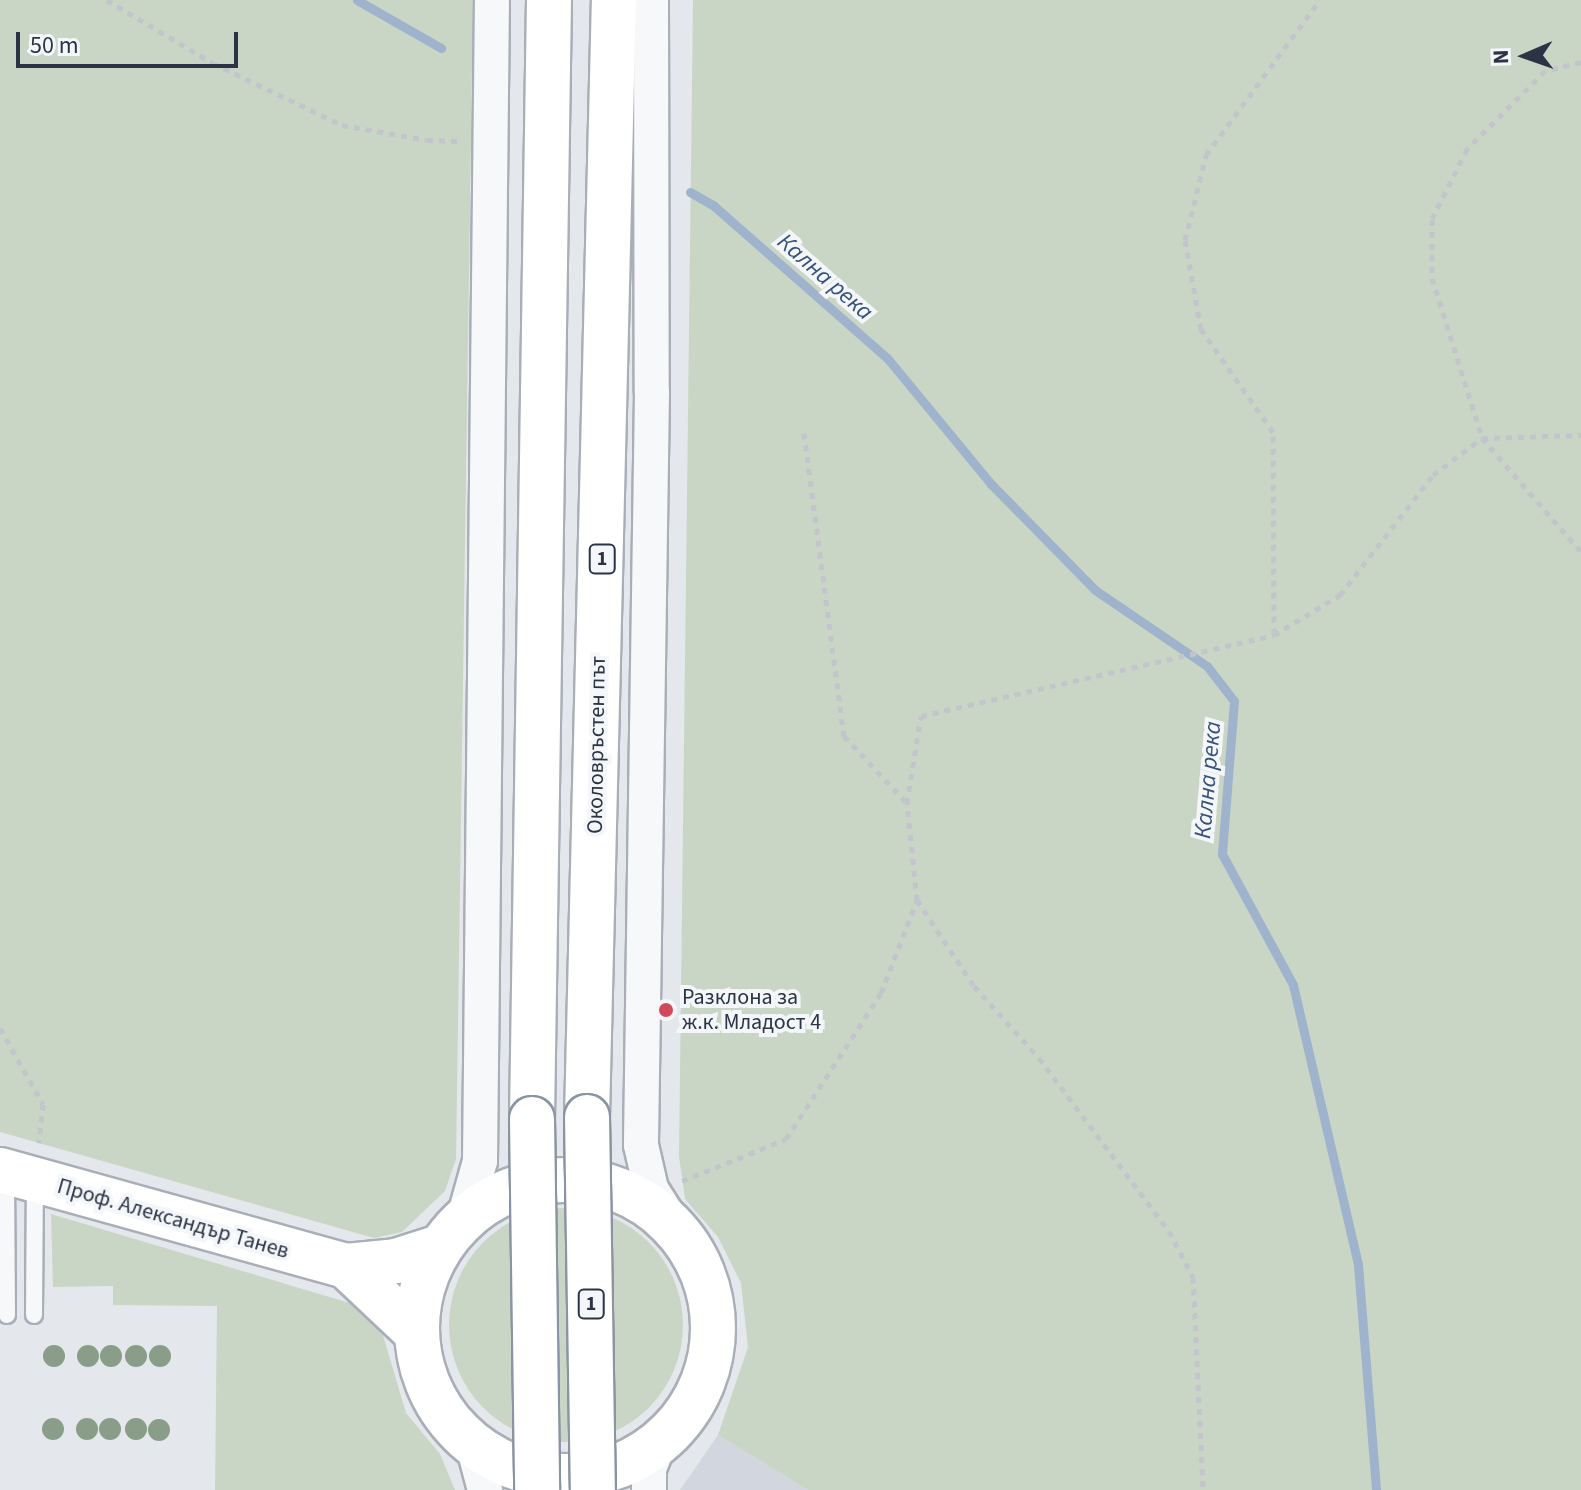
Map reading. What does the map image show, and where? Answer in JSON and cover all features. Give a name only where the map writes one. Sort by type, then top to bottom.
[{"type":"main road","points":[[537,1490],[532,1119],[549,0]]},
{"type":"main road","name":"Околовръстен път","points":[[593,1490],[587,1117],[614,0]]},
{"type":"main road","name":"Проф. Александър Танев","points":[[14,1174],[346,1266],[396,1261],[452,1232],[522,1185],[588,1181],[620,1190],[675,1227]]},
{"type":"main road","points":[[452,1232],[418,1302],[416,1332],[419,1358],[439,1406],[473,1445],[517,1469],[566,1477],[616,1468],[659,1443],[699,1392],[713,1326],[703,1273],[675,1227]]},
{"type":"main road","name":"Проф. Александър Танев","points":[[346,1266],[416,1332]]},
{"type":"street","points":[[452,1232],[480,1161],[492,0]]},
{"type":"street","points":[[651,0],[652,239],[642,849],[641,1145],[646,1176],[675,1227]]},
{"type":"street","points":[[649,1490],[649,1469],[659,1443]]},
{"type":"street","points":[[473,1445],[485,1490]]},
{"type":"lane","points":[[14,1174],[34,1315]]},
{"type":"lane","points":[[7,1315],[14,1174]]},
{"type":"path","points":[[107,0],[213,63],[342,125],[427,140],[492,141]]},
{"type":"path","points":[[1274,635],[1273,432],[1201,329],[1185,240],[1206,155],[1320,0]]},
{"type":"path","points":[[1581,62],[1545,71],[1467,149],[1432,219],[1432,278],[1482,438],[1581,552]]},
{"type":"path","points":[[804,433],[844,736],[907,803]]},
{"type":"path","points":[[646,1176],[685,1182],[786,1139],[881,993],[917,900],[907,803],[921,716],[1274,635],[1340,595],[1433,475],[1482,438],[1581,435]]},
{"type":"path","points":[[917,900],[974,986],[1039,1058],[1169,1231],[1193,1277],[1203,1490]]},
{"type":"path","points":[[0,1028],[43,1104],[14,1174]]},
{"type":"shaded area","points":[[718,1435],[808,1490],[680,1490]]},
{"type":"green space","points":[[0,0],[473,0],[456,1159],[445,1191],[402,1232],[374,1238],[0,1132]]},
{"type":"green space","points":[[693,0],[1581,0],[1581,1490],[808,1490],[718,1435],[748,1347],[741,1283],[718,1237],[685,1199],[679,1156]]},
{"type":"green space","points":[[566,1208],[589,1210],[611,1217],[631,1227],[649,1242],[664,1260],[674,1280],[681,1302],[681,1348],[674,1370],[664,1390],[649,1408],[631,1423],[611,1433],[589,1440],[566,1442],[543,1440],[521,1433],[501,1423],[483,1408],[468,1390],[458,1370],[451,1348],[449,1325],[451,1302],[458,1280],[468,1260],[483,1242],[501,1227],[521,1217],[543,1210]]},
{"type":"green space","points":[[51,1214],[363,1307],[382,1332],[406,1413],[440,1454],[455,1490],[215,1490],[217,1306],[113,1305],[113,1286],[53,1287]]},
{"type":"waterway","name":"Кална река","points":[[357,0],[441,48]]},
{"type":"waterway","name":"Кална река","points":[[690,192],[714,206],[888,359],[991,484],[1095,590],[1207,666],[1234,701],[1222,854],[1293,985],[1358,1265],[1376,1490]]},
{"type":"place","name":"Разклона за ж.к. Младост 4","points":[[666,1010]]}]
